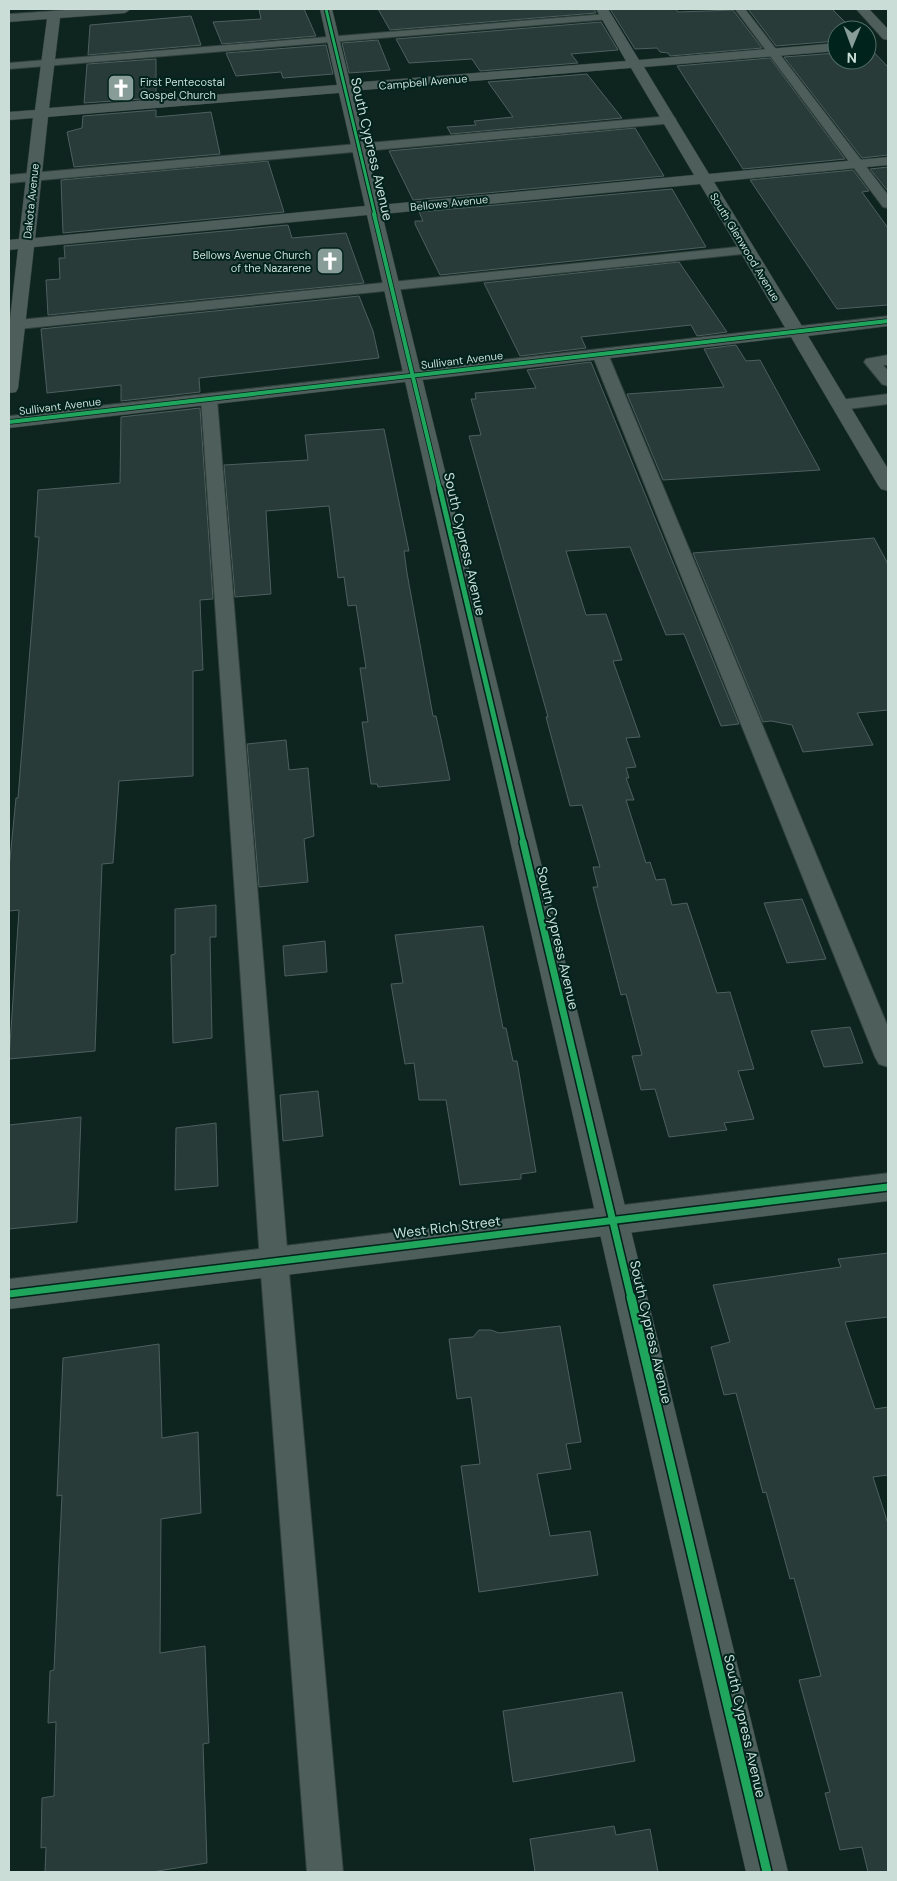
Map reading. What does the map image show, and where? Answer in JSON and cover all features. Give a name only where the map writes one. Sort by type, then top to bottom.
[{"type":"street","points":[[9,18],[125,9]]},
{"type":"street","name":"South Cypress Avenue","points":[[326,9],[767,1872]]},
{"type":"street","points":[[862,9],[888,36]]},
{"type":"street","name":"South Glenwood Avenue","points":[[604,13],[888,485]]},
{"type":"street","name":"Dakota Avenue","points":[[9,388],[13,326],[26,243],[54,14]]},
{"type":"street","name":"Campbell Avenue","points":[[9,116],[827,48]]},
{"type":"street","name":"Bellows Avenue","points":[[9,245],[888,160]]},
{"type":"street","name":"Sullivant Avenue","points":[[9,422],[888,321]]},
{"type":"street","name":"West Rich Street","points":[[9,1294],[888,1187]]},
{"type":"lane","points":[[740,9],[775,52],[888,204]]},
{"type":"lane","points":[[9,66],[333,39],[604,13]]},
{"type":"lane","points":[[9,178],[670,120]]},
{"type":"lane","points":[[13,326],[747,250]]},
{"type":"lane","points":[[600,354],[888,1057]]},
{"type":"lane","points":[[888,360],[872,362],[888,381]]},
{"type":"lane","points":[[209,399],[274,1261],[325,1872]]},
{"type":"lane","points":[[840,405],[888,399]]},
{"type":"building","points":[[259,9],[304,9],[316,36],[222,44],[213,22],[261,19]]},
{"type":"building","points":[[378,9],[594,9],[596,13],[390,30]]},
{"type":"building","points":[[610,9],[676,9],[678,12],[733,10],[762,48],[670,56],[668,53],[660,52],[657,48],[635,49]]},
{"type":"building","points":[[748,9],[832,9],[843,20],[827,20],[827,42],[776,46]]},
{"type":"building","points":[[191,16],[201,45],[88,55],[90,25]]},
{"type":"building","points":[[601,22],[618,50],[571,54],[578,63],[480,71],[472,59],[409,63],[396,39]]},
{"type":"building","points":[[378,40],[390,70],[349,73],[342,43]]},
{"type":"building","points":[[326,45],[333,74],[283,78],[281,72],[236,76],[226,53]]},
{"type":"building","points":[[827,54],[827,70],[877,70],[877,55],[888,67],[888,155],[862,158],[784,57]]},
{"type":"building","points":[[770,58],[845,159],[743,169],[677,66]]},
{"type":"building","points":[[156,59],[156,98],[84,103],[87,64]]},
{"type":"building","points":[[587,74],[622,118],[451,134],[447,127],[476,125],[474,121],[513,117],[488,82]]},
{"type":"building","points":[[156,110],[156,117],[211,112],[220,154],[74,167],[67,132],[82,128],[83,116]]},
{"type":"building","points":[[635,128],[664,176],[413,200],[389,151]]},
{"type":"building","points":[[268,161],[284,212],[63,233],[61,180]]},
{"type":"building","points":[[888,167],[888,190],[887,190],[870,169]]},
{"type":"building","points":[[853,170],[869,191],[862,192],[888,228],[888,305],[837,309],[750,180]]},
{"type":"building","points":[[672,189],[706,247],[440,275],[415,224],[415,221],[423,221],[419,212]]},
{"type":"building","points":[[288,225],[292,238],[346,233],[364,283],[48,315],[46,280],[60,279],[59,258],[65,258],[64,246]]},
{"type":"building","points":[[679,262],[727,332],[697,336],[691,325],[581,337],[586,348],[520,356],[484,283]]},
{"type":"building","points":[[359,296],[373,331],[379,358],[199,378],[200,392],[121,401],[121,385],[47,393],[41,329]]},
{"type":"building","points":[[736,345],[746,361],[760,360],[820,470],[663,480],[627,394],[724,387],[704,349]]},
{"type":"building","points":[[591,362],[739,724],[721,726],[684,634],[666,635],[630,547],[566,551],[586,615],[606,614],[622,660],[613,661],[640,737],[626,738],[636,767],[626,768],[629,778],[626,778],[634,800],[626,800],[646,863],[650,862],[656,880],[665,879],[672,905],[687,903],[717,993],[730,992],[754,1069],[738,1071],[754,1119],[724,1123],[727,1130],[669,1137],[655,1089],[641,1090],[632,1056],[642,1055],[626,994],[621,995],[593,887],[598,887],[593,867],[600,867],[582,805],[570,806],[546,717],[548,717],[469,436],[481,435],[471,399],[476,399],[475,393],[536,388],[527,370]]},
{"type":"building","points":[[200,408],[213,599],[200,600],[203,670],[193,671],[193,776],[119,781],[113,863],[102,864],[95,1051],[9,1059],[19,910],[9,911],[9,869],[16,798],[18,798],[39,537],[35,537],[38,490],[120,483],[121,417]]},
{"type":"building","points":[[384,429],[409,551],[404,551],[407,573],[433,716],[436,716],[450,780],[378,787],[377,784],[371,784],[362,722],[368,722],[360,668],[366,668],[356,605],[348,606],[344,577],[338,578],[329,506],[266,511],[271,594],[235,597],[224,465],[308,460],[305,435]]},
{"type":"building","points":[[874,538],[888,564],[888,710],[857,713],[873,745],[803,752],[792,725],[771,721],[763,722],[693,553]]},
{"type":"building","points":[[286,740],[289,770],[308,768],[314,836],[304,839],[308,882],[259,887],[247,744]]},
{"type":"building","points":[[802,899],[826,959],[787,963],[764,903]]},
{"type":"building","points":[[216,905],[216,937],[210,937],[212,1038],[173,1043],[171,955],[175,954],[175,909]]},
{"type":"building","points":[[483,926],[503,1028],[506,1028],[513,1061],[517,1061],[536,1172],[521,1174],[521,1179],[460,1185],[446,1100],[419,1100],[414,1063],[405,1064],[391,984],[403,983],[395,935]]},
{"type":"building","points":[[325,941],[327,972],[285,976],[283,946]]},
{"type":"building","points":[[850,1027],[863,1063],[824,1067],[811,1031]]},
{"type":"building","points":[[318,1091],[323,1136],[283,1141],[280,1095]]},
{"type":"building","points":[[81,1117],[77,1222],[9,1229],[9,1125]]},
{"type":"building","points":[[216,1123],[218,1186],[175,1190],[176,1128]]},
{"type":"building","points":[[888,1253],[888,1317],[845,1322],[875,1409],[888,1407],[888,1475],[873,1477],[888,1524],[888,1872],[868,1872],[862,1847],[840,1850],[825,1793],[830,1792],[799,1680],[821,1676],[794,1578],[790,1579],[766,1492],[763,1493],[736,1393],[724,1395],[711,1347],[730,1342],[713,1285],[841,1267],[838,1259]]},
{"type":"building","points":[[560,1326],[581,1442],[566,1444],[571,1469],[537,1474],[550,1536],[590,1531],[598,1575],[479,1592],[461,1466],[480,1464],[471,1397],[457,1399],[449,1339],[473,1337],[479,1330],[491,1330],[499,1333]]},
{"type":"building","points":[[159,1344],[162,1438],[198,1432],[201,1513],[161,1519],[160,1653],[205,1646],[209,1743],[203,1744],[207,1863],[152,1872],[45,1872],[46,1847],[41,1848],[42,1798],[54,1796],[56,1722],[48,1723],[50,1671],[54,1670],[62,1495],[57,1496],[63,1358]]},
{"type":"building","points":[[622,1692],[635,1761],[513,1782],[503,1711]]},
{"type":"building","points":[[614,1826],[616,1835],[650,1829],[658,1872],[535,1872],[530,1839]]},
{"type":"cycle path","points":[[326,9],[767,1872]]},
{"type":"cycle path","points":[[9,422],[888,321]]},
{"type":"cycle path","points":[[9,1294],[888,1187]]},
{"type":"place","name":"First Pentecostal Gospel Church","points":[[121,88]]},
{"type":"place","name":"Bellows Avenue Church of the Nazarene","points":[[330,261]]}]
